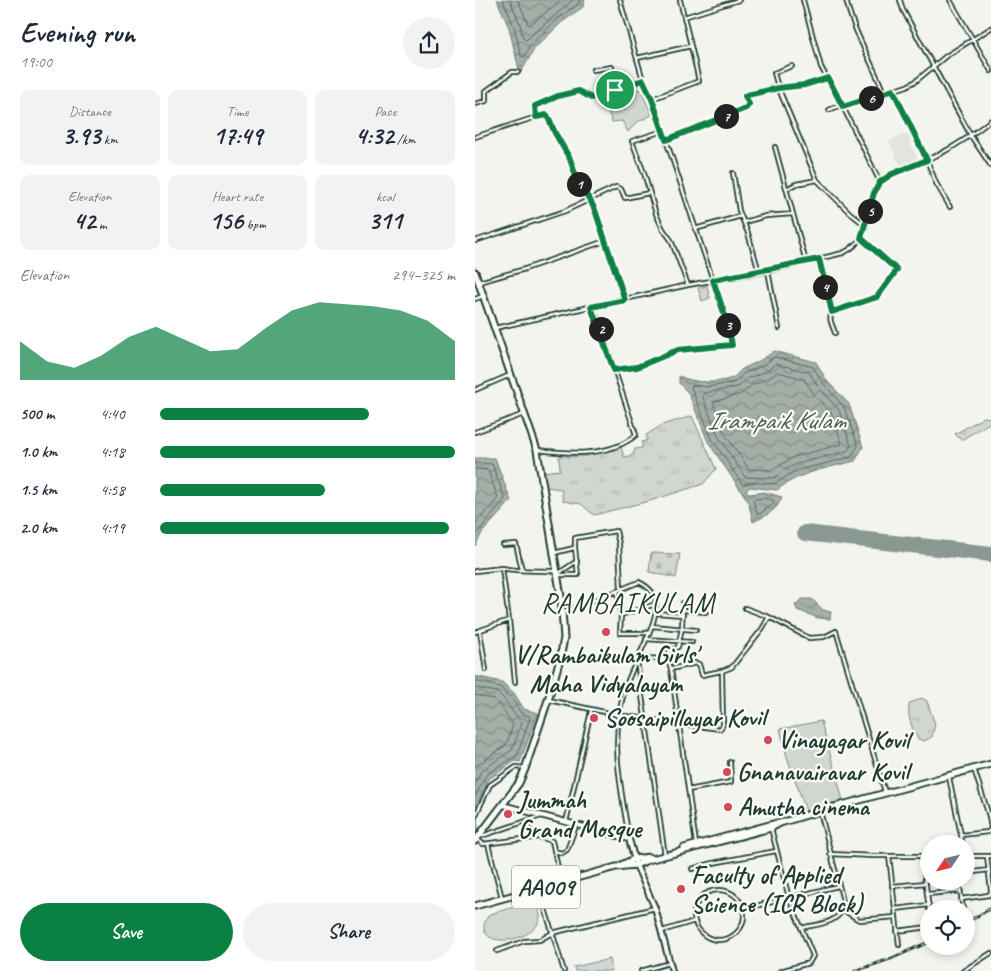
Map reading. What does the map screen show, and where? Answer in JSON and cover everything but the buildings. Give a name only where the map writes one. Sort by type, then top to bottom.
[{"type":"highway","points":[[475,272],[537,450],[557,573],[563,638],[562,649],[548,700],[519,783],[476,838]]},
{"type":"highway","name":"AA009","points":[[475,906],[991,764]]},
{"type":"main road","points":[[503,805],[629,839],[635,862],[655,908],[672,971]]},
{"type":"street","points":[[614,370],[637,367],[678,350],[732,345],[728,325],[663,131],[643,80],[620,0]]},
{"type":"street","points":[[652,99],[699,81],[680,0]]},
{"type":"street","points":[[684,17],[739,0]]},
{"type":"street","points":[[803,0],[821,67],[843,106],[880,182]]},
{"type":"street","points":[[846,0],[857,33],[884,93]]},
{"type":"street","points":[[899,0],[933,68],[971,136],[991,166]]},
{"type":"street","points":[[950,0],[991,71]]},
{"type":"street","points":[[829,110],[916,81],[991,28]]},
{"type":"street","points":[[637,58],[691,46]]},
{"type":"street","points":[[792,66],[774,73],[778,88],[817,180],[850,213],[865,225]]},
{"type":"street","points":[[593,70],[612,67],[615,90]]},
{"type":"street","points":[[475,104],[486,101],[486,91],[512,72],[518,72]]},
{"type":"street","points":[[666,140],[746,108],[749,104],[745,96],[747,95],[778,88],[805,85],[828,78]]},
{"type":"street","points":[[536,117],[535,106],[558,96],[579,91],[591,98],[643,80]]},
{"type":"street","points":[[893,90],[927,160],[930,171],[950,207]]},
{"type":"street","points":[[475,137],[547,115],[570,159],[579,185],[590,200],[625,300]]},
{"type":"street","points":[[495,328],[688,285],[819,259],[849,250],[861,238],[874,193],[880,182],[892,174],[927,160],[971,136],[991,120]]},
{"type":"street","points":[[663,131],[632,141],[656,214],[671,240],[688,285]]},
{"type":"street","points":[[775,147],[805,262]]},
{"type":"street","points":[[733,174],[741,216],[759,272]]},
{"type":"street","points":[[787,188],[796,184],[817,180]]},
{"type":"street","points":[[475,242],[565,211],[616,187],[621,189],[625,198],[649,193]]},
{"type":"street","points":[[744,222],[766,216],[793,214]]},
{"type":"street","points":[[695,229],[741,216]]},
{"type":"street","points":[[832,312],[877,297],[897,270],[861,238]]},
{"type":"street","points":[[479,282],[525,269],[605,241]]},
{"type":"street","points":[[819,259],[832,312],[830,319],[835,333]]},
{"type":"street","points":[[768,270],[779,328]]},
{"type":"street","points":[[475,299],[483,296]]},
{"type":"street","points":[[537,450],[561,453],[597,451],[627,442],[637,435],[591,307]]},
{"type":"street","points":[[475,390],[512,375]]},
{"type":"street","points":[[475,432],[524,414]]},
{"type":"street","points":[[475,571],[502,568],[514,571],[578,575],[575,538],[616,531],[619,544],[621,589]]},
{"type":"street","points":[[503,545],[517,544],[522,570]]},
{"type":"street","points":[[554,553],[575,548]]},
{"type":"street","points":[[557,573],[577,561]]},
{"type":"street","points":[[502,568],[515,682]]},
{"type":"street","points":[[562,613],[640,582],[654,594],[657,604],[652,626],[625,687],[618,715],[616,759],[629,839]]},
{"type":"street","points":[[617,591],[621,615],[621,633],[648,633]]},
{"type":"street","points":[[683,603],[682,628],[679,642],[676,649],[669,652],[668,659],[697,846]]},
{"type":"street","points":[[621,615],[657,604]]},
{"type":"street","points":[[745,608],[769,617],[809,638],[824,637],[836,631],[885,794]]},
{"type":"street","points":[[683,610],[706,612]]},
{"type":"street","points":[[656,613],[683,614]]},
{"type":"street","points":[[671,669],[696,663],[703,675],[732,667],[769,617]]},
{"type":"street","points":[[475,632],[509,620]]},
{"type":"street","points":[[652,626],[697,630]]},
{"type":"street","points":[[480,631],[486,670]]},
{"type":"street","points":[[645,639],[692,642]]},
{"type":"street","points":[[637,659],[668,659]]},
{"type":"street","points":[[637,659],[665,854]]},
{"type":"street","points":[[548,700],[618,715],[719,729],[723,725],[724,697],[722,671]]},
{"type":"street","points":[[602,685],[625,687]]},
{"type":"street","points":[[566,823],[591,710]]},
{"type":"street","points":[[688,790],[731,782],[731,762]]},
{"type":"street","points":[[475,817],[490,785],[516,767],[525,769]]},
{"type":"street","points":[[949,775],[961,835],[990,831],[990,816],[974,768]]},
{"type":"street","points":[[801,928],[835,920],[841,915],[843,910],[843,902],[820,811]]},
{"type":"street","points":[[476,838],[541,816]]},
{"type":"street","points":[[527,822],[533,838]]},
{"type":"street","points":[[554,851],[562,853],[567,850],[576,826]]},
{"type":"street","points":[[770,826],[789,898],[813,958],[809,963],[780,971]]},
{"type":"street","points":[[476,838],[483,844],[539,837],[551,841],[561,882]]},
{"type":"street","points":[[488,844],[503,898]]},
{"type":"street","points":[[692,869],[776,851]]},
{"type":"street","points":[[830,854],[920,856]]},
{"type":"street","points":[[889,856],[899,945]]},
{"type":"street","points":[[928,894],[960,891],[961,899],[989,895],[991,883],[989,856],[975,856]]},
{"type":"street","points":[[975,872],[989,870]]},
{"type":"street","points":[[892,886],[920,883]]},
{"type":"street","points":[[743,909],[838,886]]},
{"type":"street","points":[[539,889],[564,971]]},
{"type":"street","points":[[927,890],[928,900]]},
{"type":"street","points":[[713,891],[728,892],[735,896],[743,909],[744,918],[742,926],[730,938],[721,940],[705,936],[695,921],[694,914],[700,899],[705,894],[713,891]]},
{"type":"street","points":[[497,951],[524,941],[540,940],[552,933],[655,908]]},
{"type":"street","points":[[895,909],[920,908]]},
{"type":"street","points":[[843,910],[859,920],[896,917]]},
{"type":"street","points":[[660,931],[695,921]]},
{"type":"street","points":[[897,931],[920,928]]},
{"type":"street","points":[[963,971],[969,969],[991,953]]},
{"type":"street","points":[[641,971],[669,963]]},
{"type":"shaded area","points":[[910,134],[914,141],[909,140],[919,163],[902,169],[889,142],[898,136]]},
{"type":"green space","points":[[631,88],[641,90],[652,115],[637,122],[628,132],[622,121],[612,122],[603,96]]},
{"type":"green space","points":[[707,286],[710,298],[702,301],[698,288]]},
{"type":"green space","points":[[692,416],[716,469],[703,484],[653,500],[594,515],[581,504],[563,501],[561,489],[545,487],[542,472],[560,470],[559,456],[585,456],[621,447],[624,457],[633,455],[635,449],[642,448],[642,442],[647,440],[646,435],[662,425]]},
{"type":"green space","points":[[984,417],[991,418],[991,422],[961,440],[955,434]]},
{"type":"green space","points":[[651,553],[680,554],[676,578],[649,572]]},
{"type":"green space","points":[[922,698],[927,701],[935,724],[932,737],[924,741],[918,739],[910,721],[909,712],[910,703]]},
{"type":"green space","points":[[821,721],[843,800],[806,811],[787,757],[780,729]]},
{"type":"green space","points":[[531,902],[538,909],[540,919],[536,927],[529,933],[509,940],[499,940],[485,932],[484,925],[490,914]]},
{"type":"green space","points":[[610,959],[612,971],[575,971],[574,967]]},
{"type":"water","points":[[497,0],[585,0],[583,7],[561,23],[535,48],[520,74],[509,28]]},
{"type":"water","name":"Irampaik Kulam","points":[[774,351],[816,362],[827,381],[849,404],[863,447],[855,461],[805,475],[777,490],[750,487],[746,491],[750,494],[764,492],[782,497],[774,509],[753,522],[748,501],[708,442],[689,394],[679,383],[679,376],[698,381],[726,380],[734,377],[742,369],[763,359]]},
{"type":"water","points":[[475,458],[495,458],[511,501],[482,533],[475,546]]},
{"type":"water","points":[[802,599],[812,599],[823,610],[831,612],[830,619],[818,618],[797,610],[795,605]]},
{"type":"water","points":[[475,676],[502,682],[514,693],[524,709],[538,713],[520,762],[515,761],[489,779],[476,806],[479,837],[475,836]]},
{"type":"runway","points":[[805,533],[991,554]]},
{"type":"railway","points":[[975,918],[991,908]]},
{"type":"railway","points":[[855,971],[920,946]]},
{"type":"place","name":"V/Rambaikulam Girls' Maha Vidyalayam","points":[[606,632]]},
{"type":"place","name":"Soosaipillayar Kovil","points":[[594,718]]},
{"type":"place","name":"Vinayagar Kovil","points":[[768,740]]},
{"type":"place","name":"Gnanavairavar Kovil","points":[[727,772]]},
{"type":"place","name":"Amutha cinema","points":[[728,807]]},
{"type":"place","name":"Jummah Grand Mosque","points":[[508,814]]},
{"type":"place","name":"Faculty of Applied Science (ICR Block)","points":[[681,889]]},
{"type":"district","name":"RAMBAIKULAM","points":[[628,602]]},
{"type":"route","points":[[828,78],[843,107],[893,90],[927,160],[892,174],[880,182],[876,187],[861,238],[897,270],[877,297],[832,312],[819,259],[713,280],[728,325],[732,345],[678,350],[637,367],[614,370],[591,307],[625,300],[595,210],[579,185],[570,159],[547,115],[536,117],[535,106],[558,96],[579,91],[591,98],[615,90],[643,80],[652,99],[666,140],[746,108],[749,106],[745,96],[747,95],[778,88],[805,85],[828,78]]}]
